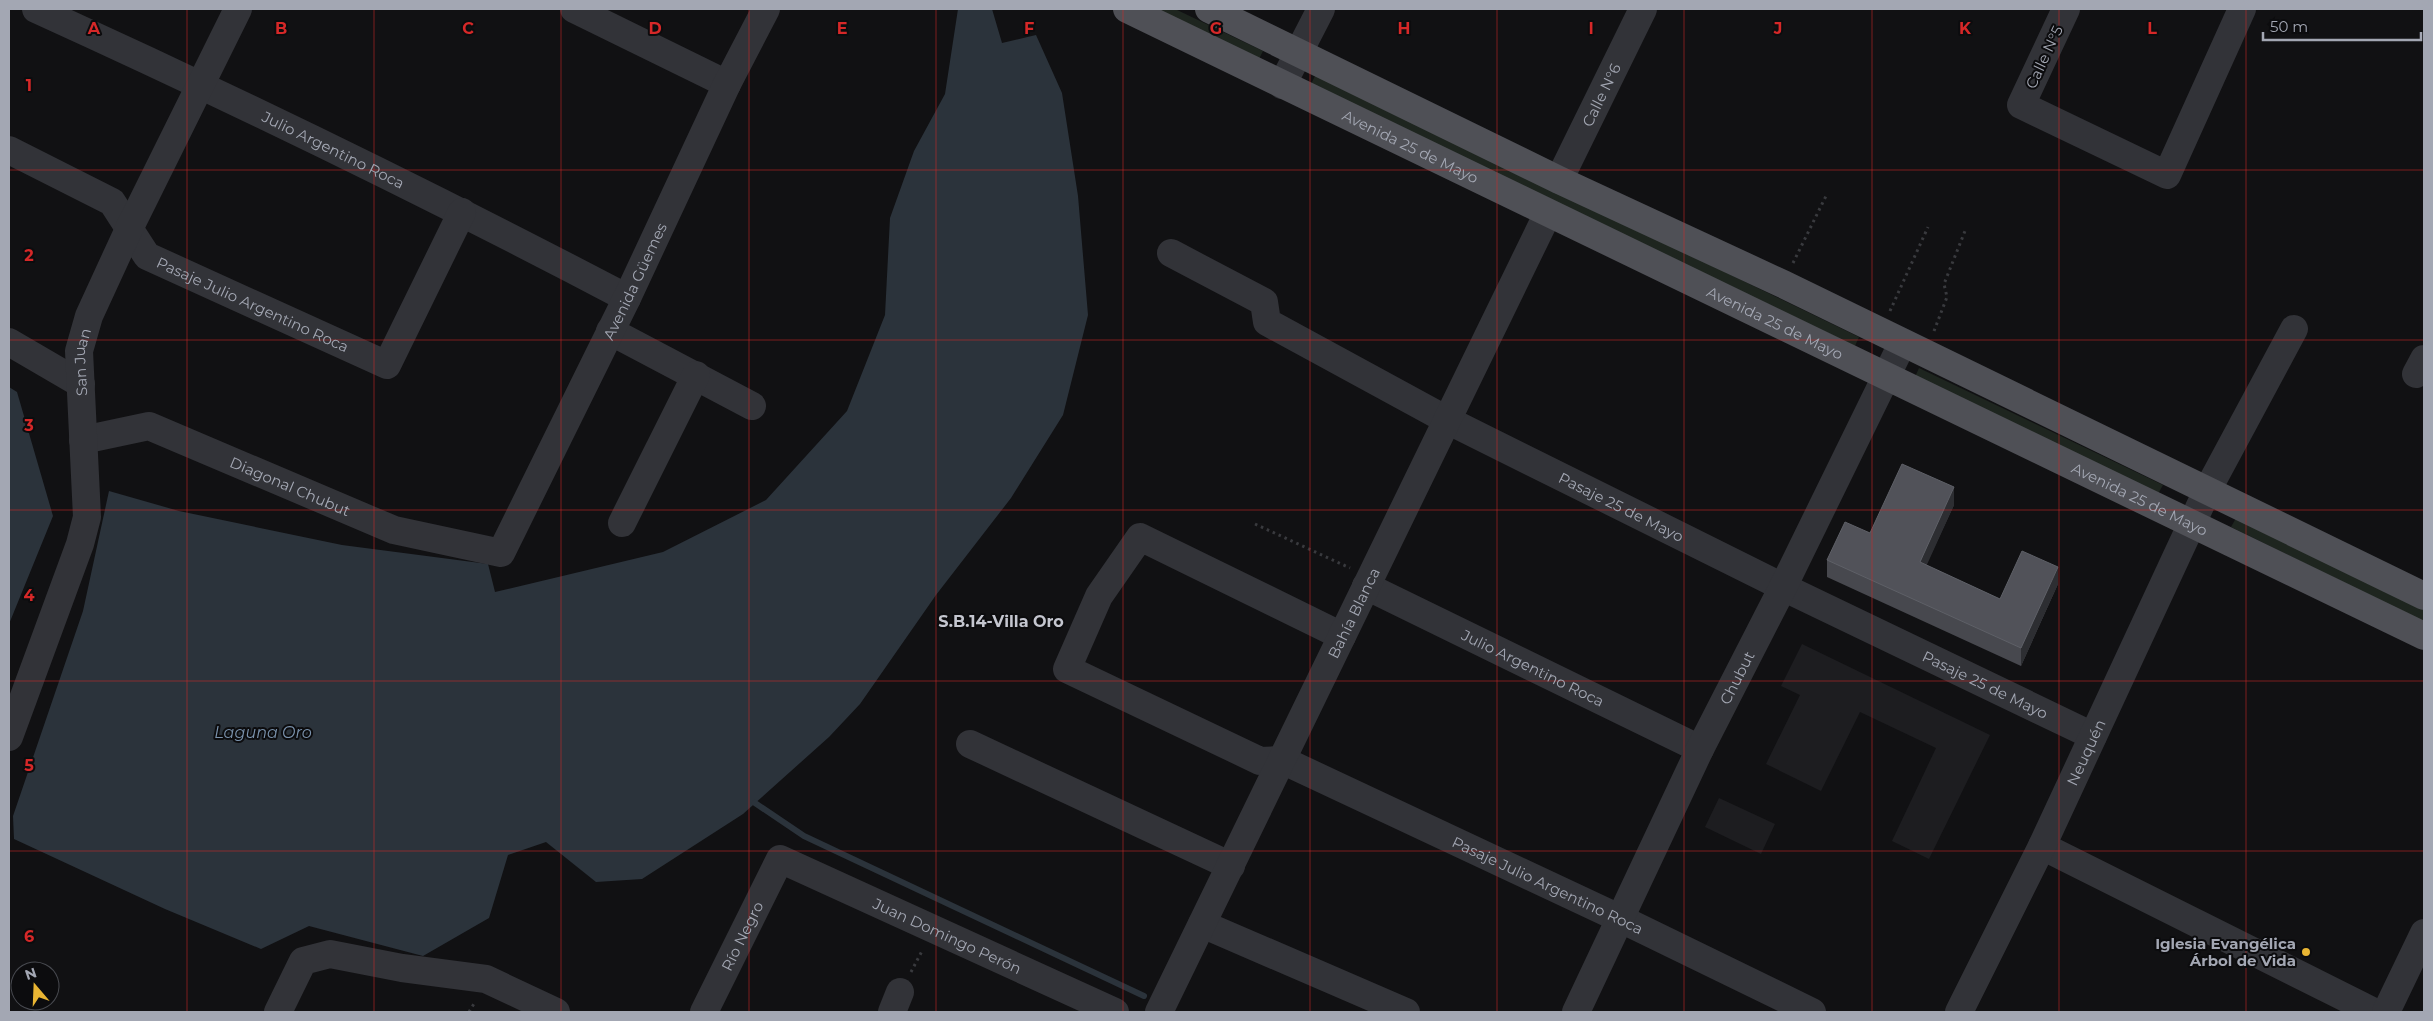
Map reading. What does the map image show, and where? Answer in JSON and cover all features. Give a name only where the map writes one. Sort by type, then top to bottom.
[{"type":"main road","name":"Avenida 25 de Mayo","points":[[1127,9],[2424,636]]},
{"type":"main road","points":[[1209,9],[1559,180],[1783,284],[1902,344],[2424,596]]},
{"type":"street","name":"Julio Argentino Roca","points":[[36,9],[200,83],[462,212],[627,298]]},
{"type":"street","name":"San Juan","points":[[9,737],[80,544],[87,517],[79,351],[89,316],[129,229],[238,9]]},
{"type":"street","points":[[574,9],[727,84]]},
{"type":"street","name":"Avenida Güemes","points":[[501,553],[627,298],[727,84],[766,9]]},
{"type":"street","points":[[1282,84],[1320,9]]},
{"type":"street","name":"Calle N°6","points":[[1559,180],[1642,9]]},
{"type":"street","name":"Calle N°5","points":[[2066,9],[2021,105],[2167,175],[2242,9]]},
{"type":"street","name":"Pasaje Julio Argentino Roca","points":[[9,150],[112,202],[147,256],[387,365],[462,212]]},
{"type":"street","name":"Bahía Blanca","points":[[1160,1012],[1548,213]]},
{"type":"street","name":"Pasaje 25 de Mayo","points":[[1171,253],[1264,302],[1267,322],[1447,420],[1784,587],[2093,736]]},
{"type":"street","name":"Neuquén","points":[[1959,1012],[2042,846],[2207,491],[2294,329]]},
{"type":"street","points":[[610,331],[752,406]]},
{"type":"street","points":[[9,342],[80,384]]},
{"type":"street","name":"Chubut","points":[[1576,1012],[1622,919],[1700,749],[1784,587],[1902,344]]},
{"type":"street","points":[[622,523],[696,375]]},
{"type":"street","name":"Diagonal Chubut","points":[[83,440],[149,426],[394,530],[501,553]]},
{"type":"street","points":[[1282,760],[1260,761],[1067,669],[1099,596],[1140,536],[1342,636]]},
{"type":"street","name":"Julio Argentino Roca","points":[[1366,586],[1700,749]]},
{"type":"street","points":[[970,744],[1231,866]]},
{"type":"street","name":"Pasaje Julio Argentino Roca","points":[[1282,760],[1622,919],[1812,1012]]},
{"type":"street","points":[[2042,846],[2374,1012]]},
{"type":"street","name":"Juan Domingo Perón","points":[[780,859],[1115,1012]]},
{"type":"street","name":"Río Negro","points":[[704,1012],[780,859]]},
{"type":"street","points":[[1202,924],[1368,1005],[1406,1012]]},
{"type":"street","points":[[2386,1012],[2424,934]]},
{"type":"street","points":[[278,1012],[303,961],[330,954],[402,968],[486,979],[556,1012]]},
{"type":"path","points":[[1783,284],[1827,194]]},
{"type":"path","points":[[1902,344],[1928,227]]},
{"type":"path","points":[[1902,344],[1947,297],[1944,284],[1965,231]]},
{"type":"path","points":[[1255,524],[1354,570],[1366,586]]},
{"type":"path","points":[[896,1002],[933,928]]},
{"type":"shaded area","points":[[1149,9],[1175,9],[1263,51],[1258,61]]},
{"type":"shaded area","points":[[1316,74],[1859,337],[1855,346],[1311,84]]},
{"type":"shaded area","points":[[1919,368],[2163,485],[2158,494],[1914,379]]},
{"type":"shaded area","points":[[2236,518],[2424,610],[2424,622],[2231,527]]},
{"type":"shaded area","points":[[1802,644],[1990,735],[1929,859],[1892,841],[1936,748],[1860,712],[1821,791],[1766,764],[1800,695],[1781,686]]},
{"type":"shaded area","points":[[1719,798],[1775,824],[1761,854],[1705,827]]},
{"type":"water","name":"Laguna Oro","points":[[958,9],[992,9],[1002,43],[1036,35],[1062,93],[1078,196],[1088,315],[1063,415],[1011,498],[936,595],[860,704],[829,737],[743,814],[642,879],[596,882],[546,842],[508,855],[489,918],[423,956],[309,926],[261,949],[165,909],[14,839],[13,816],[83,611],[109,491],[179,511],[342,545],[488,564],[495,592],[663,552],[766,500],[847,411],[885,315],[890,218],[914,151],[945,94]]},
{"type":"water","points":[[9,387],[17,392],[53,516],[9,624]]},
{"type":"building","points":[[1902,464],[1954,487],[1920,562],[2000,599],[2022,551],[2058,567],[2021,648],[1827,560],[1845,522],[1870,533]]},
{"type":"waterway","points":[[755,803],[804,836],[1144,996]]},
{"type":"place","name":"Iglesia Evangélica Árbol de Vida","points":[[2306,952]]},
{"type":"district","name":"S.B.14-Villa Oro","points":[[1001,621]]}]
